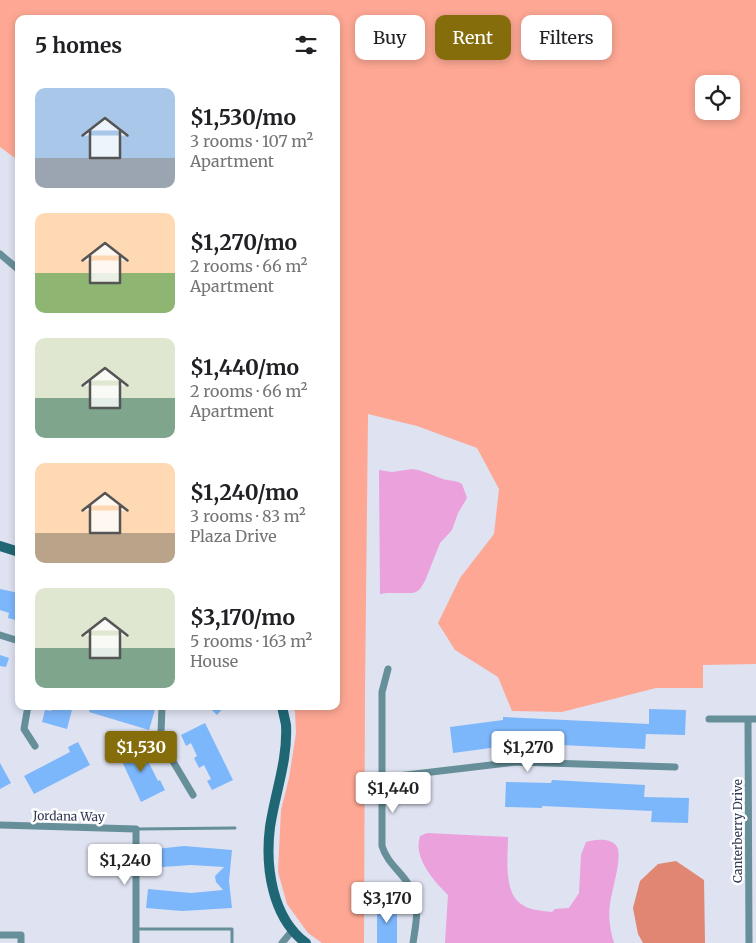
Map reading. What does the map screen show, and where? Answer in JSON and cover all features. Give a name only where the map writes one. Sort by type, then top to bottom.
[{"type":"street","points":[[0,254],[15,267]]},
{"type":"street","points":[[0,546],[15,551]]},
{"type":"street","points":[[0,635],[15,639]]},
{"type":"street","points":[[388,669],[382,692],[382,846],[390,864],[408,883],[414,894],[418,907],[413,943]]},
{"type":"street","points":[[27,710],[24,729],[35,746]]},
{"type":"street","points":[[162,710],[161,733],[171,758],[193,795]]},
{"type":"street","points":[[283,710],[286,725],[283,765],[270,828],[270,873],[280,909],[292,931],[306,943]]},
{"type":"street","name":"Canterberry Drive","points":[[748,719],[749,943]]},
{"type":"street","points":[[709,720],[756,719]]},
{"type":"street","points":[[381,778],[516,762],[674,767]]},
{"type":"street","name":"Jordana Way","points":[[0,826],[136,829]]},
{"type":"street","points":[[136,829],[136,943]]},
{"type":"street","points":[[282,943],[292,931]]},
{"type":"street","points":[[0,935],[21,935],[21,943]]},
{"type":"lane","points":[[136,829],[235,828]]},
{"type":"lane","points":[[136,929],[232,929],[232,943]]},
{"type":"shaded area","points":[[0,0],[756,0],[756,664],[703,665],[703,688],[656,688],[562,712],[512,711],[498,677],[455,650],[438,623],[460,578],[494,534],[499,489],[477,448],[417,426],[368,414],[364,943],[322,943],[308,933],[287,904],[278,872],[281,810],[289,778],[296,733],[294,710],[340,710],[340,15],[15,15],[15,158],[0,147]]},
{"type":"shaded area","points":[[412,469],[462,484],[467,498],[458,513],[452,530],[440,543],[420,589],[412,593],[380,594],[379,470],[392,472]]},
{"type":"shaded area","points":[[427,833],[508,837],[507,863],[509,883],[515,898],[528,908],[552,912],[555,909],[569,908],[579,893],[581,855],[586,842],[599,840],[613,842],[618,849],[619,855],[609,909],[611,934],[614,943],[445,943],[448,895],[431,876],[419,852],[420,836]]},
{"type":"shaded area","points":[[676,861],[704,880],[705,943],[643,943],[638,934],[633,908],[640,881],[658,864]]},
{"type":"building","points":[[0,589],[15,592],[15,620],[8,618],[9,613],[0,610]]},
{"type":"building","points":[[0,655],[9,658],[6,667],[0,666]]},
{"type":"building","points":[[649,709],[686,710],[685,735],[646,734],[645,749],[497,742],[498,747],[453,753],[450,727],[503,720],[503,717],[649,724]]},
{"type":"building","points":[[45,710],[72,710],[67,729],[42,722]]},
{"type":"building","points":[[90,710],[155,710],[149,730],[89,712]]},
{"type":"building","points":[[212,710],[221,710],[217,715]]},
{"type":"building","points":[[205,723],[233,780],[212,790],[207,781],[211,779],[204,765],[199,768],[194,758],[197,756],[191,743],[186,746],[181,735]]},
{"type":"building","points":[[78,742],[90,765],[34,794],[24,776],[70,752],[68,747]]},
{"type":"building","points":[[139,743],[158,781],[160,780],[165,790],[141,802],[118,753]]},
{"type":"building","points":[[0,763],[11,783],[0,789]]},
{"type":"building","points":[[552,780],[645,785],[644,797],[689,798],[688,823],[651,822],[652,811],[542,806],[542,808],[505,807],[506,782],[551,783]]},
{"type":"building","points":[[184,846],[232,850],[229,881],[232,908],[182,911],[146,908],[148,889],[191,893],[223,890],[216,882],[215,876],[224,867],[191,865],[148,868],[146,850]]},
{"type":"building","points":[[377,905],[397,905],[397,943],[377,943]]}]
